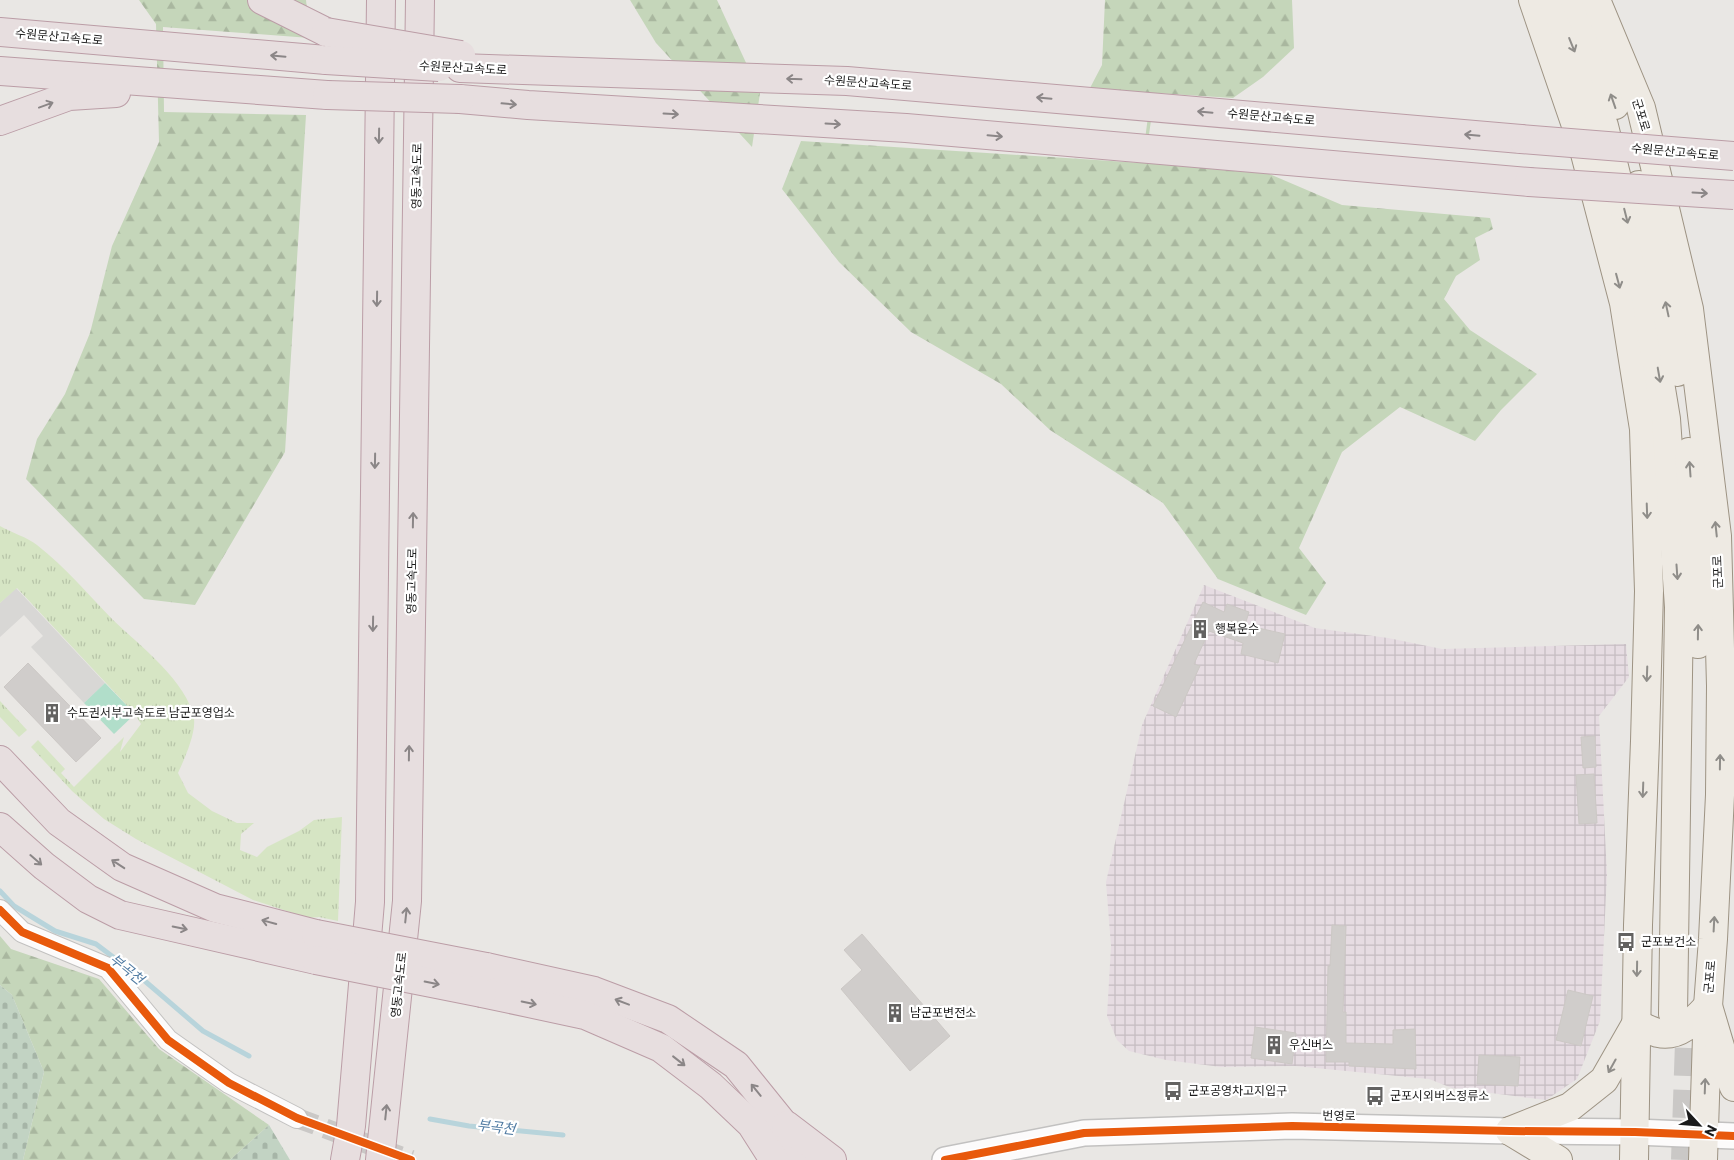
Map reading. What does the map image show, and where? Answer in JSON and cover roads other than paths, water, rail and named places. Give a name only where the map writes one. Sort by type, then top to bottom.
[{"type":"highway","points":[[262,0],[326,32],[460,62]]},
{"type":"highway","points":[[376,0],[380,54]]},
{"type":"highway","points":[[346,1160],[351,1126],[370,902],[381,0]]},
{"type":"highway","name":"영동고속도로","points":[[380,1160],[407,901],[420,0]]},
{"type":"highway","name":"수원문산고속도로","points":[[0,32],[326,60],[460,62],[550,72],[847,81],[1734,156]]},
{"type":"highway","points":[[0,70],[327,95],[460,99],[528,106],[906,128],[1529,182],[1734,195]]},
{"type":"highway","points":[[0,121],[69,96],[215,86]]},
{"type":"highway","points":[[0,760],[59,822],[122,867],[216,908],[316,947],[482,993],[585,1015],[662,1048],[711,1086],[751,1124],[774,1160]]},
{"type":"highway","points":[[0,827],[44,866],[88,899],[120,915],[316,947],[486,967],[594,991],[668,1019],[736,1065],[782,1122],[800,1160]]},
{"type":"highway","points":[[782,1122],[832,1160]]},
{"type":"highway","points":[[751,1124],[755,1160]]},
{"type":"main road","points":[[1533,0],[1582,146],[1624,303],[1644,429],[1650,591],[1638,925],[1634,1160]]},
{"type":"main road","name":"군포로","points":[[1553,0],[1604,126],[1645,292],[1666,419],[1679,607],[1690,1011],[1703,1148]]},
{"type":"main road","name":"군포로","points":[[1575,0],[1594,45],[1618,114],[1645,206],[1671,331],[1689,451],[1699,584],[1690,1011]]},
{"type":"main road","name":"군포로","points":[[1596,0],[1641,108],[1689,310],[1717,536],[1721,686],[1720,795],[1713,939],[1690,1011]]},
{"type":"main road","points":[[1636,1024],[1659,1033],[1674,1033],[1692,1023],[1690,1011]]},
{"type":"main road","points":[[1690,1011],[1727,1070],[1734,1086]]},
{"type":"main road","points":[[1510,1131],[1570,1107],[1604,1080],[1636,1024]]},
{"type":"main road","points":[[1510,1131],[1558,1160]]},
{"type":"street","points":[[0,910],[22,932],[108,968],[168,1040],[229,1083],[297,1118]]},
{"type":"street","name":"번영로","points":[[945,1160],[1084,1133],[1292,1126],[1635,1132],[1703,1148],[1734,1136]]},
{"type":"waterway","name":"부곡천","points":[[0,891],[14,906],[55,931],[96,944],[146,982],[203,1031],[249,1056]]},
{"type":"waterway","name":"부곡천","points":[[430,1119],[469,1126],[563,1135]]},
{"type":"tunnel","points":[[1685,1160],[1690,1013]]},
{"type":"tunnel","points":[[297,1118],[411,1160]]},
{"type":"place","name":"행복운수","points":[[1200,629]]},
{"type":"place","name":"수도권서부고속도로 남군포영업소","points":[[52,713]]},
{"type":"place","name":"군포보건소","points":[[1626,942]]},
{"type":"place","name":"남군포변전소","points":[[895,1013]]},
{"type":"place","name":"우신버스","points":[[1274,1045]]},
{"type":"place","name":"군포공영차고지입구","points":[[1173,1091]]},
{"type":"place","name":"군포시외버스정류소","points":[[1375,1096]]}]
